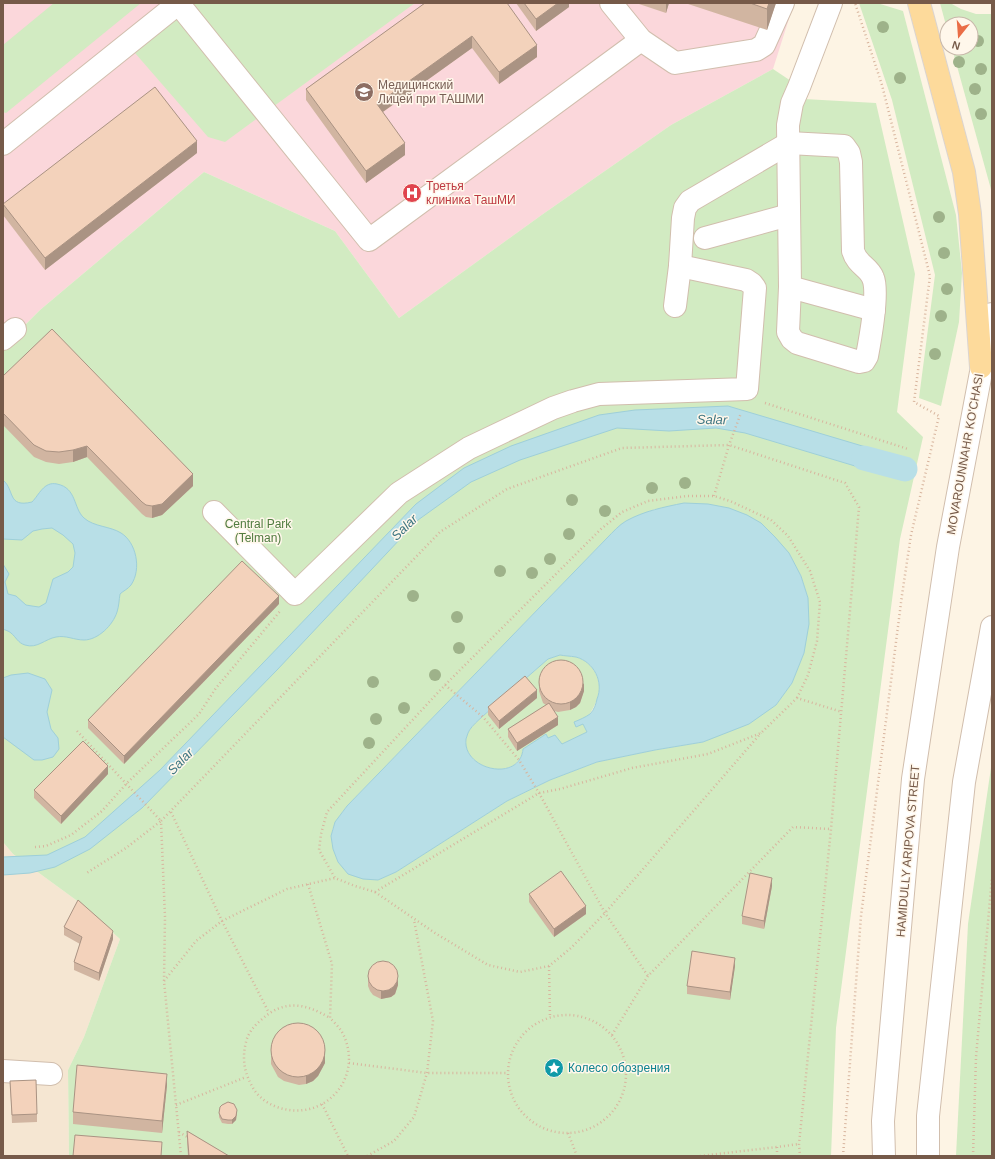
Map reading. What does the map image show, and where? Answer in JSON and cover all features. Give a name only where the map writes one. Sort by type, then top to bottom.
[{"type":"main road","points":[[919,3],[965,179],[970,214],[981,367]]},
{"type":"street","points":[[3,144],[178,3],[369,240],[642,40]]},
{"type":"street","points":[[610,3],[642,40],[675,63],[756,50],[764,46],[783,3]]},
{"type":"street","points":[[675,306],[680,266],[683,218],[685,208],[690,201],[788,143],[844,146],[849,153],[851,162],[853,251],[855,259],[872,276],[874,282],[874,310],[867,356],[864,361],[859,362],[797,343],[792,339],[788,332],[790,287],[788,143],[788,125],[792,103],[831,3]]},
{"type":"street","points":[[705,238],[789,215]]},
{"type":"street","points":[[214,512],[295,594],[399,493],[469,448],[553,408],[599,394],[747,389],[754,288],[752,284],[746,280],[680,266]]},
{"type":"street","points":[[790,287],[874,310]]},
{"type":"street","name":"MOVAROUNNAHR KO'CHASI","points":[[948,547],[992,314]]},
{"type":"street","name":"HAMIDULLY ARIPOVA STREET","points":[[884,1156],[884,1113],[913,779],[948,547]]},
{"type":"street","points":[[928,1156],[928,1116],[964,782],[992,627]]},
{"type":"street","points":[[3,1071],[51,1074]]},
{"type":"path","points":[[843,1156],[861,916],[902,595],[911,534],[940,416],[914,402],[930,276],[882,85],[855,3]]},
{"type":"path","points":[[760,402],[908,449]]},
{"type":"path","points":[[714,496],[729,445],[742,409]]},
{"type":"path","points":[[85,874],[126,848],[162,821],[440,532],[507,489],[622,448],[729,445],[845,483],[859,507],[832,829],[799,1144],[800,1156]]},
{"type":"path","points":[[164,981],[196,941],[222,921],[287,889],[335,878],[375,892],[414,919],[488,965],[520,972],[549,966],[571,948],[606,912],[761,733],[797,698],[808,674],[817,641],[820,602],[810,571],[788,536],[771,520],[730,501],[714,496],[686,496],[648,501],[622,512],[600,529],[445,685],[327,812],[321,834],[319,850],[335,878]]},
{"type":"path","points":[[35,847],[46,846],[71,835],[102,811],[127,783],[199,714],[216,688],[295,594]]},
{"type":"path","points":[[445,685],[483,717],[519,760],[606,912],[648,976]]},
{"type":"path","points":[[797,698],[842,712]]},
{"type":"path","points":[[76,731],[162,821],[165,917],[164,981],[181,1156]]},
{"type":"path","points":[[375,892],[539,793],[632,768],[708,754],[761,733]]},
{"type":"path","points":[[171,812],[222,921],[269,1013]]},
{"type":"path","points":[[612,1035],[648,976],[793,827],[832,829]]},
{"type":"path","points":[[973,1156],[976,1057],[992,877]]},
{"type":"path","points":[[308,884],[332,964],[330,1018]]},
{"type":"path","points":[[367,1156],[394,1141],[414,1117],[427,1073],[433,1021],[414,919]]},
{"type":"path","points":[[549,966],[550,1017]]},
{"type":"path","points":[[299,1005],[316,1009],[330,1018],[341,1031],[348,1046],[349,1063],[345,1080],[336,1094],[322,1104],[305,1111],[287,1110],[269,1104],[255,1093],[246,1077],[243,1059],[246,1041],[254,1026],[269,1013],[282,1007],[299,1005]]},
{"type":"path","points":[[570,1014],[590,1019],[607,1030],[620,1046],[626,1065],[625,1086],[618,1104],[605,1120],[587,1130],[568,1133],[550,1130],[533,1122],[520,1108],[511,1092],[508,1073],[511,1055],[520,1038],[533,1025],[550,1017],[570,1014]]},
{"type":"path","points":[[349,1063],[427,1073],[508,1073]]},
{"type":"path","points":[[176,1105],[246,1077]]},
{"type":"path","points":[[322,1104],[348,1156]]},
{"type":"path","points":[[179,1132],[192,1140]]},
{"type":"path","points":[[568,1133],[577,1156]]},
{"type":"path","points":[[700,1156],[799,1144]]},
{"type":"path","points":[[777,1147],[777,1156]]},
{"type":"shaded area","name":"Третья клиника ТашМИ","points":[[3,3],[794,3],[773,69],[671,125],[543,214],[399,318],[335,231],[204,172],[40,310],[3,347]]},
{"type":"shaded area","points":[[3,842],[13,854],[76,900],[120,939],[84,1037],[68,1070],[69,1156],[3,1156]]},
{"type":"green space","points":[[54,3],[141,3],[6,113],[3,112],[3,45]]},
{"type":"green space","points":[[196,3],[415,3],[225,142],[208,137],[135,53]]},
{"type":"green space","points":[[859,3],[877,3],[903,11],[956,215],[962,273],[959,322],[941,406],[919,398],[935,275],[892,100]]},
{"type":"green space","points":[[940,3],[950,3],[961,9],[976,14],[992,14],[992,193],[954,56],[979,56],[979,16],[944,16]]},
{"type":"green space","name":"Central Park (Telman)","points":[[773,69],[797,85],[804,99],[876,103],[915,274],[897,412],[923,437],[900,539],[836,1028],[831,1156],[69,1156],[68,1070],[84,1037],[120,939],[76,900],[13,854],[3,842],[3,347],[40,310],[204,172],[335,231],[399,318],[543,214],[671,125]],"holes":[[[655,509],[789,553],[801,576],[808,598],[804,653],[792,683],[776,705],[703,742],[597,762],[550,780],[507,801],[396,872],[378,880],[338,862],[333,845],[332,832],[334,826],[347,806],[607,538],[625,522]]]},
{"type":"green space","points":[[560,655],[582,659],[595,672],[599,684],[599,690],[594,707],[583,724],[587,732],[562,745],[548,738],[546,734],[523,749],[519,760],[512,766],[502,769],[481,765],[467,750],[466,739],[472,727],[548,659]]},
{"type":"green space","points":[[992,761],[992,1156],[956,1156],[968,924]]},
{"type":"water","name":"Salar","points":[[728,406],[896,456],[895,478],[745,433],[716,428],[669,431],[617,428],[520,460],[471,482],[418,520],[277,670],[142,808],[90,849],[55,867],[30,873],[3,875],[3,857],[47,855],[85,837],[160,770],[416,504],[464,468],[511,446],[599,415],[635,410]]},
{"type":"water","points":[[3,480],[7,484],[15,500],[24,503],[32,502],[42,489],[49,485],[57,484],[63,486],[71,494],[84,518],[92,523],[121,533],[126,537],[134,549],[137,564],[134,579],[131,585],[120,594],[115,617],[100,635],[84,640],[56,637],[37,645],[29,646],[21,643],[10,632],[3,629],[3,564],[9,574],[5,582],[8,594],[16,596],[26,605],[39,607],[46,603],[53,579],[68,572],[73,567],[75,553],[73,544],[52,528],[33,531],[22,540],[3,539]]},
{"type":"water","points":[[684,503],[708,504],[729,508],[747,515],[761,523],[789,553],[801,576],[808,598],[809,624],[804,653],[792,683],[776,705],[749,724],[703,742],[597,762],[550,780],[507,801],[396,872],[378,880],[363,879],[348,874],[338,862],[333,849],[331,836],[335,822],[347,806],[618,527],[626,521],[640,515]],"holes":[[[560,655],[576,657],[588,663],[596,674],[599,693],[594,709],[588,715],[574,722],[576,727],[583,724],[587,732],[562,744],[555,735],[548,738],[546,734],[523,749],[520,760],[512,766],[503,769],[481,765],[467,750],[466,739],[472,727],[548,659]]]},
{"type":"water","points":[[28,673],[45,679],[52,690],[47,712],[51,729],[58,738],[59,749],[53,757],[42,760],[34,760],[3,737],[3,678],[11,675]]},
{"type":"building","name":"Медицинский Лицей при ТАШМИ","points":[[425,3],[507,3],[537,45],[499,72],[472,36],[377,104],[405,143],[366,171],[306,89]]},
{"type":"building","points":[[524,3],[558,3],[536,19]]},
{"type":"building","points":[[750,3],[769,3],[767,9]]},
{"type":"building","points":[[155,87],[197,141],[45,258],[3,204]]},
{"type":"building","points":[[52,329],[193,474],[162,504],[152,506],[146,505],[142,502],[87,446],[59,452],[46,451],[34,445],[3,413],[3,376]]},
{"type":"building","points":[[242,561],[279,596],[124,756],[88,720]]},
{"type":"building","points":[[561,660],[573,664],[579,670],[583,682],[579,694],[573,700],[561,704],[549,700],[543,694],[539,682],[543,670],[549,664]]},
{"type":"building","points":[[525,676],[537,690],[499,721],[488,707]]},
{"type":"building","points":[[549,703],[558,717],[517,743],[508,729]]},
{"type":"building","points":[[83,741],[108,766],[61,816],[34,790]]},
{"type":"building","points":[[561,871],[586,906],[554,929],[529,894]]},
{"type":"building","points":[[750,873],[772,878],[764,921],[742,916]]},
{"type":"building","points":[[78,900],[113,931],[99,973],[74,962],[82,937],[64,927]]},
{"type":"building","points":[[692,951],[735,958],[730,992],[687,986]]},
{"type":"building","points":[[383,961],[393,966],[398,976],[393,986],[383,991],[373,986],[368,976],[373,966]]},
{"type":"building","points":[[298,1023],[308,1025],[317,1031],[323,1040],[325,1050],[323,1060],[317,1069],[308,1075],[298,1077],[288,1075],[279,1069],[273,1060],[271,1050],[273,1040],[279,1031],[288,1025]]},
{"type":"building","points":[[77,1065],[167,1074],[162,1121],[73,1112]]},
{"type":"building","points":[[36,1080],[37,1114],[12,1115],[10,1081]]},
{"type":"building","points":[[228,1102],[234,1104],[237,1110],[236,1116],[232,1120],[222,1119],[219,1113],[220,1107]]},
{"type":"building","points":[[187,1131],[229,1156],[189,1156]]},
{"type":"building","points":[[75,1135],[162,1142],[161,1156],[73,1156]]},
{"type":"waterway","name":"Salar","points":[[864,458],[905,469]]},
{"type":"place","name":"Медицинский Лицей при ТАШМИ","points":[[364,92]]},
{"type":"place","name":"Третья клиника ТашМИ","points":[[412,193]]},
{"type":"place","name":"Колесо обозрения","points":[[554,1068]]}]
